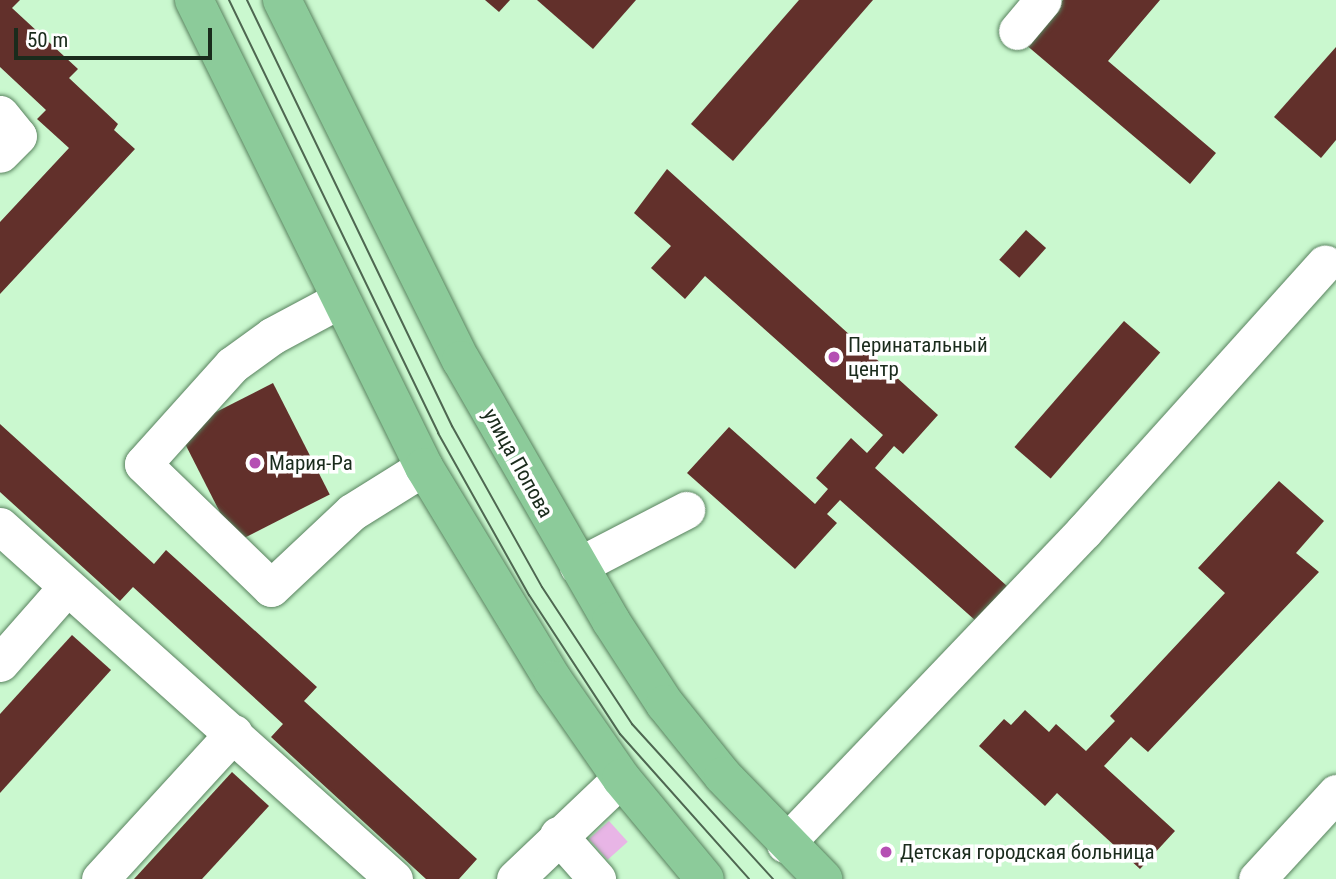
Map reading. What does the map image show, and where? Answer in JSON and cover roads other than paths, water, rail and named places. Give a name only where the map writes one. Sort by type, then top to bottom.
[{"type":"main road","points":[[194,0],[424,467],[540,660],[621,778],[705,879]]},
{"type":"main road","name":"улица Попова","points":[[282,0],[461,360],[578,566],[665,704],[785,844],[823,879]]},
{"type":"street","points":[[1017,31],[1043,0]]},
{"type":"street","points":[[0,114],[18,136],[0,154]]},
{"type":"street","points":[[785,844],[1084,531],[1325,263]]},
{"type":"street","points":[[340,300],[272,336],[232,365],[142,464],[271,588],[352,512],[424,467]]},
{"type":"street","points":[[578,566],[686,510]]},
{"type":"street","points":[[0,526],[66,588],[234,733],[394,879]]},
{"type":"street","points":[[0,663],[66,588]]},
{"type":"street","points":[[100,879],[234,733]]},
{"type":"street","points":[[515,879],[558,835],[621,778]]},
{"type":"street","points":[[1257,879],[1336,793]]},
{"type":"street","points":[[558,835],[597,879]]},
{"type":"tram line","points":[[229,0],[438,433],[529,595],[620,734],[749,879]]},
{"type":"tram line","points":[[247,0],[452,426],[542,587],[632,724],[773,879]]},
{"type":"place","name":"Перинатальный центр","points":[[834,357]]},
{"type":"place","name":"Мария-Ра","points":[[255,463]]},
{"type":"place","name":"Детская городская больница","points":[[886,852]]}]
